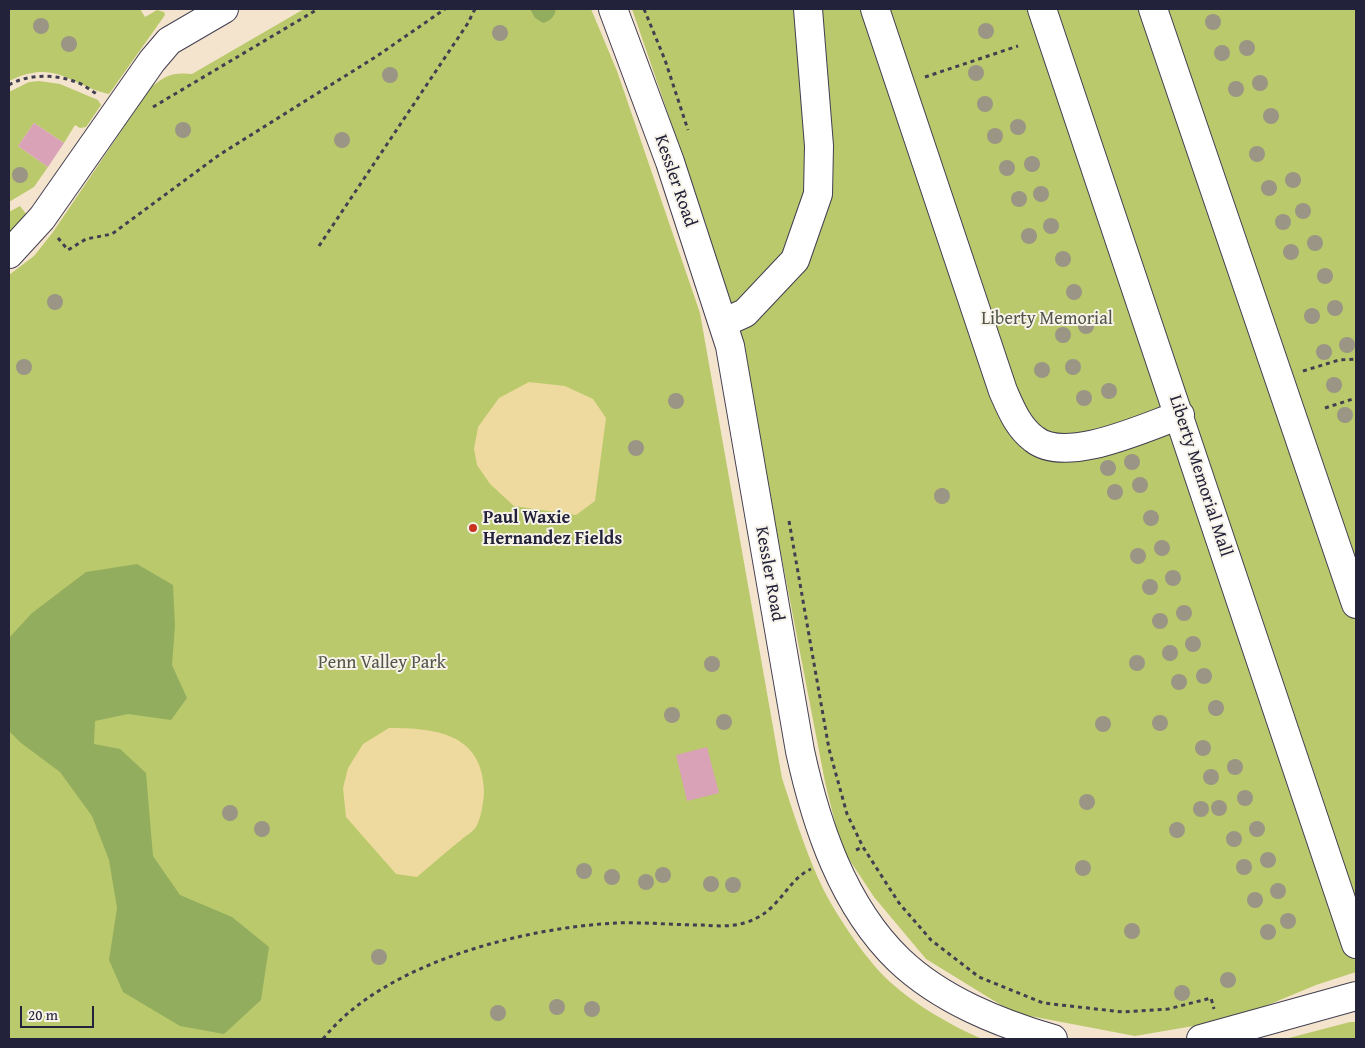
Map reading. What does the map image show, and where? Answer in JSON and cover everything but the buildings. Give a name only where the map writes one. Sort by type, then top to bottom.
[{"type":"street","points":[[9,254],[42,218],[152,61],[169,41],[224,9]]},
{"type":"street","name":"Kessler Road","points":[[613,9],[670,162],[723,323],[731,356],[800,751],[811,799],[833,858],[862,913],[900,960],[933,986],[972,1008],[1015,1028],[1053,1039]]},
{"type":"street","points":[[723,323],[745,314],[794,260],[818,194],[819,146],[808,9]]},
{"type":"street","points":[[875,9],[1003,392],[1015,418],[1034,439],[1047,447],[1069,449],[1092,445],[1180,415]]},
{"type":"street","name":"Liberty Memorial Mall","points":[[1042,9],[1180,415],[1356,944]]},
{"type":"street","points":[[1153,9],[1356,604]]},
{"type":"street","points":[[1211,1037],[1356,996]]},
{"type":"path","points":[[144,112],[318,9]]},
{"type":"path","points":[[57,236],[68,250],[86,239],[112,234],[219,155],[377,56],[444,9]]},
{"type":"path","points":[[319,246],[468,23],[475,9]]},
{"type":"path","points":[[901,86],[1018,46]]},
{"type":"path","points":[[9,85],[32,78],[53,77],[76,82],[104,98]]},
{"type":"path","points":[[1279,379],[1339,360],[1356,359]]},
{"type":"path","points":[[1325,408],[1356,398]]},
{"type":"path","points":[[323,1039],[354,1008],[382,989],[463,951],[569,928],[616,923],[726,926],[744,923],[770,910],[804,872],[833,858],[863,847],[899,903],[931,940],[980,976],[1043,1003],[1123,1012],[1168,1008],[1211,998],[1211,1037]]},
{"type":"green space","points":[[9,9],[140,9],[145,17],[157,10],[164,12],[165,15],[109,94],[51,73],[39,72],[9,81]]},
{"type":"green space","name":"Penn Valley Park","points":[[304,9],[591,9],[617,71],[700,313],[782,778],[808,854],[824,890],[840,918],[859,947],[889,981],[921,1006],[945,1021],[982,1039],[9,1039],[9,275],[34,256],[53,232],[151,87],[170,75],[192,74]]},
{"type":"green space","points":[[530,9],[556,9],[552,18],[543,23],[535,18]]},
{"type":"green space","name":"Liberty Memorial","points":[[632,9],[1356,9],[1356,972],[1316,985],[1234,1019],[1135,1036],[1014,1013],[926,959],[874,897],[841,847],[825,782],[770,497],[732,319],[706,224]]},
{"type":"green space","points":[[39,81],[60,84],[98,100],[101,105],[86,127],[80,128],[75,125],[64,143],[34,123],[18,146],[48,167],[34,187],[9,202],[9,92],[29,82]]},
{"type":"green space","points":[[20,206],[27,215],[9,235],[9,212]]},
{"type":"green space","points":[[137,564],[173,585],[175,626],[172,665],[187,698],[171,720],[128,714],[95,721],[94,744],[120,749],[146,773],[153,856],[180,895],[232,917],[269,947],[261,1000],[224,1034],[180,1026],[123,992],[109,960],[117,908],[109,860],[92,816],[60,772],[21,743],[9,731],[9,638],[32,613],[86,572]]},
{"type":"green space","points":[[1356,1022],[1356,1039],[1285,1039]]},
{"type":"sand","points":[[529,382],[565,386],[593,399],[606,418],[595,501],[576,515],[514,506],[490,484],[477,465],[474,449],[478,427],[499,398]]},
{"type":"sand","points":[[389,728],[423,730],[453,738],[465,745],[475,756],[481,771],[484,790],[478,824],[417,877],[396,874],[346,817],[343,788],[348,768],[363,744]]},
{"type":"place","name":"Paul Waxie Hernandez Fields","points":[[473,528]]}]
